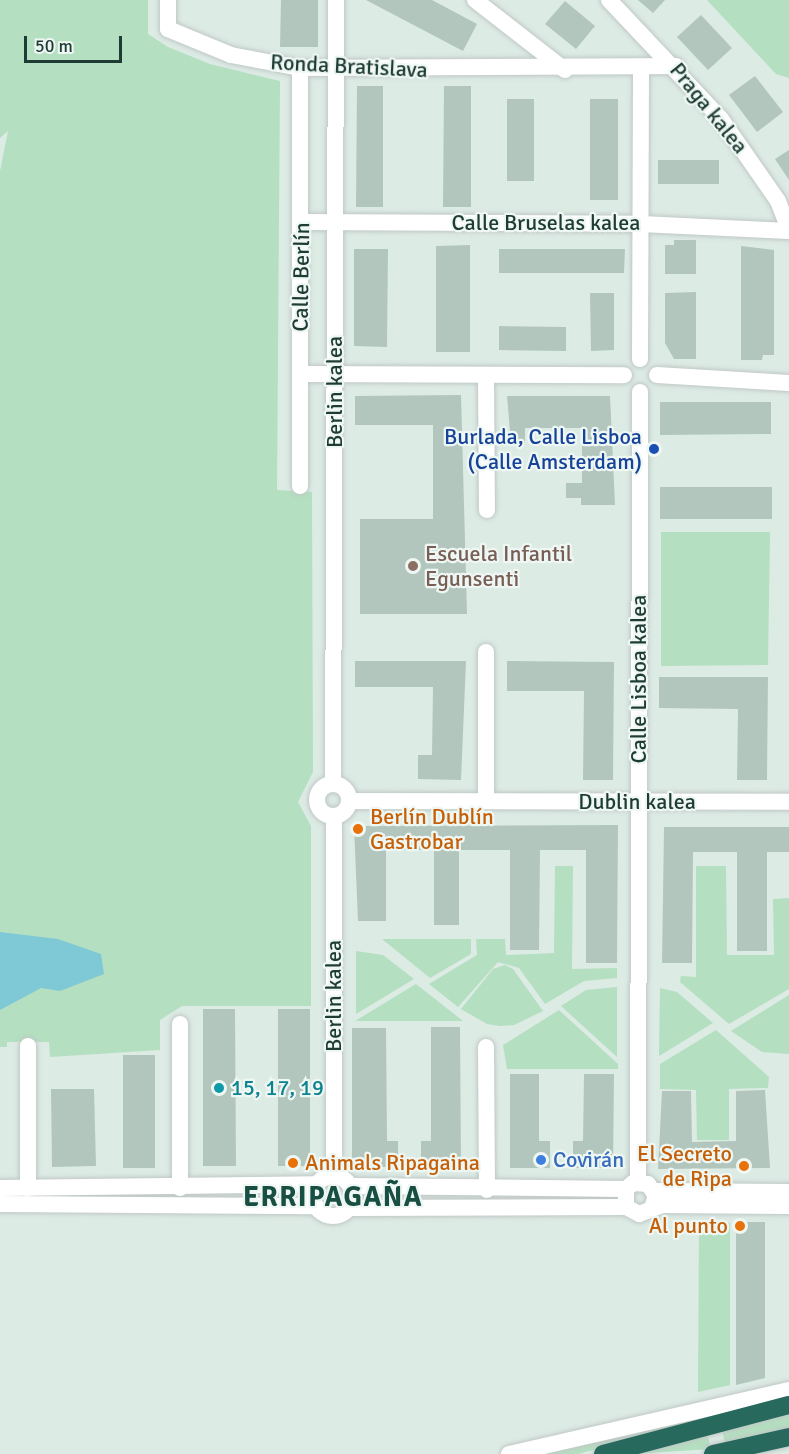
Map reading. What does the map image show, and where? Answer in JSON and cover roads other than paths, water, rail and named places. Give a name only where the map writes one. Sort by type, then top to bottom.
[{"type":"highway","points":[[603,1454],[789,1405]]},
{"type":"highway","points":[[713,1454],[789,1437]]},
{"type":"street","name":"Ronda Bratislava","points":[[168,0],[168,29],[231,55],[300,68],[641,70],[676,66]]},
{"type":"street","name":"Berlin kalea","points":[[333,784],[336,0]]},
{"type":"street","points":[[475,0],[565,70]]},
{"type":"street","name":"Praga kalea","points":[[609,0],[676,66],[749,156],[778,201],[789,230]]},
{"type":"street","name":"Calle Berlín","points":[[300,68],[302,222],[300,486]]},
{"type":"street","points":[[640,360],[641,70]]},
{"type":"street","name":"Calle Bruselas kalea","points":[[302,222],[641,224],[789,230]]},
{"type":"street","points":[[640,360],[652,364],[657,375],[652,387],[640,392],[628,387],[624,375],[629,364],[640,360]]},
{"type":"street","points":[[300,374],[335,376],[624,375]]},
{"type":"street","points":[[657,375],[789,383]]},
{"type":"street","points":[[486,376],[487,510]]},
{"type":"street","name":"Calle Lisboa kalea","points":[[626,1207],[632,1186],[639,802],[640,392]]},
{"type":"street","points":[[486,652],[486,801]]},
{"type":"street","points":[[333,784],[345,789],[349,801],[341,814],[334,816],[319,808],[316,800],[325,785],[333,784]]},
{"type":"street","name":"Dublin kalea","points":[[349,801],[789,802]]},
{"type":"street","name":"Berlin kalea","points":[[334,816],[334,1176]]},
{"type":"street","points":[[180,1024],[180,1188]]},
{"type":"street","points":[[28,1046],[28,1188]]},
{"type":"street","points":[[486,1047],[487,1190]]},
{"type":"street","points":[[0,1188],[180,1188],[317,1184],[334,1176],[350,1186],[487,1190],[632,1186],[654,1191],[789,1192]]},
{"type":"street","points":[[316,1206],[317,1184]]},
{"type":"street","points":[[349,1208],[350,1186]]},
{"type":"street","points":[[652,1208],[654,1191]]},
{"type":"street","points":[[0,1203],[316,1206],[332,1216],[349,1208],[626,1207],[639,1214],[652,1208],[789,1206]]},
{"type":"street","points":[[509,1454],[789,1390]]},
{"type":"water","points":[[0,932],[58,939],[101,954],[104,974],[60,991],[41,988],[0,1010]]},
{"type":"place","name":"Burlada, Calle Lisboa (Calle Amsterdam)","points":[[654,449]]},
{"type":"place","name":"Escuela Infantil Egunsenti","points":[[413,566]]},
{"type":"place","name":"Berlín Dublín Gastrobar","points":[[358,829]]},
{"type":"place","name":"15, 17, 19","points":[[219,1088]]},
{"type":"place","name":"Covirán","points":[[541,1160]]},
{"type":"place","name":"Animals Ripagaina","points":[[293,1163]]},
{"type":"place","name":"El Secreto de Ripa","points":[[744,1166]]},
{"type":"place","name":"Al punto","points":[[740,1226]]},
{"type":"district","name":"ERRIPAGAÑA","points":[[333,1197]]}]
